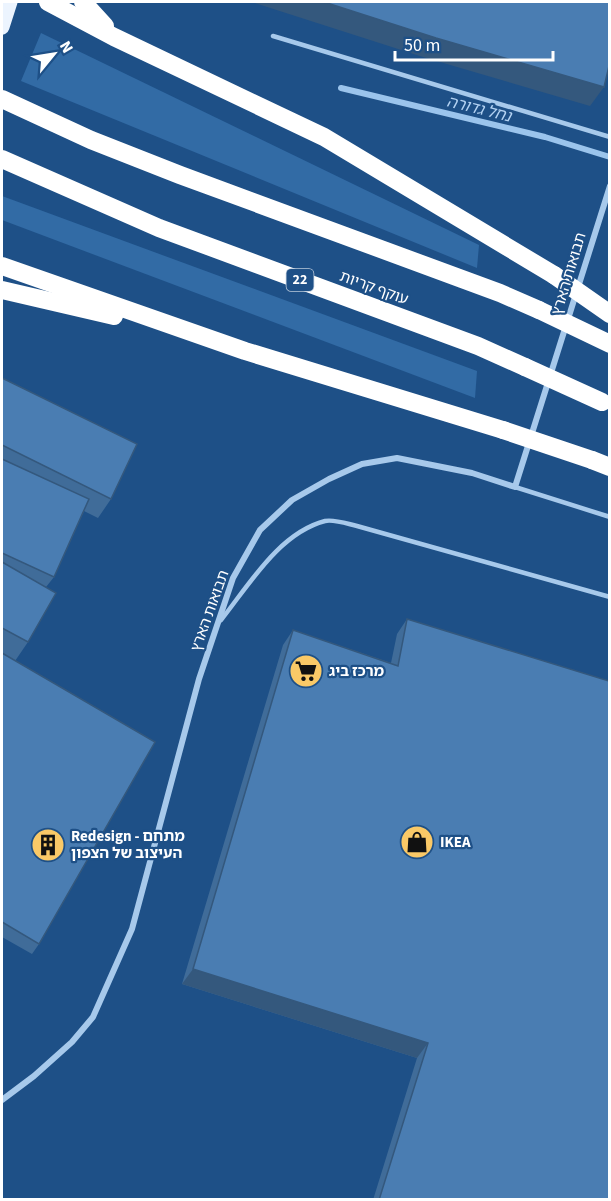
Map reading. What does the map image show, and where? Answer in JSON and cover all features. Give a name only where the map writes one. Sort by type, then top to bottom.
[{"type":"highway","points":[[48,2],[324,137],[554,275],[609,314]]},
{"type":"highway","points":[[83,2],[114,36]]},
{"type":"highway","points":[[2,99],[91,140],[180,175],[500,293],[609,344]]},
{"type":"highway","name":"עוקף קריות","points":[[2,159],[159,228],[478,346],[606,404]]},
{"type":"highway","points":[[2,266],[207,337],[503,430],[609,467]]},
{"type":"highway","points":[[2,290],[207,337]]},
{"type":"main road","points":[[2,27],[10,2]]},
{"type":"street","name":"תבואות הארץ","points":[[2,1100],[34,1076],[72,1042],[93,1017],[132,929],[199,679],[232,578],[260,530],[292,500],[329,479],[362,464],[397,458],[472,473],[515,487],[609,186]]},
{"type":"lane","points":[[273,36],[609,137]]},
{"type":"lane","points":[[515,487],[609,517]]},
{"type":"lane","points":[[217,624],[281,545],[303,530],[327,521],[357,526],[609,597]]},
{"type":"shaded area","points":[[41,33],[479,245],[477,268],[21,81]]},
{"type":"shaded area","points":[[2,196],[477,371],[475,398],[2,220]]},
{"type":"building","points":[[324,2],[609,2],[609,66],[604,87],[436,38]]},
{"type":"building","points":[[2,378],[137,444],[111,499],[2,445]]},
{"type":"building","points":[[2,459],[89,499],[54,577],[2,553]]},
{"type":"building","points":[[2,562],[56,593],[28,642],[2,628]]},
{"type":"building","name":"IKEA","points":[[407,619],[609,681],[609,1200],[379,1200],[428,1043],[193,969],[293,630],[398,666]]},
{"type":"building","name":"Redesign - מתחם העיצוב של הצפון","points":[[2,653],[155,742],[39,944],[2,922]]},
{"type":"waterway","name":"נחל גדורה","points":[[341,88],[545,137],[610,157]]},
{"type":"place","name":"מרכז ביג","points":[[306,671]]},
{"type":"place","name":"IKEA","points":[[417,842]]},
{"type":"place","name":"Redesign - מתחם העיצוב של הצפון","points":[[48,845]]}]
